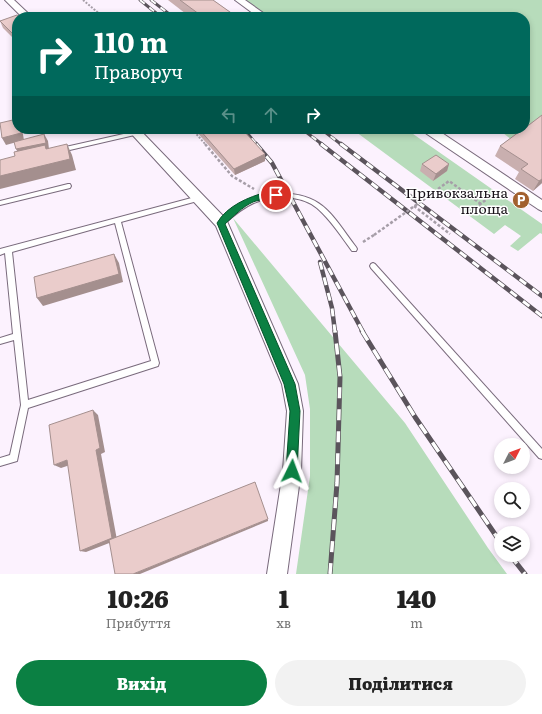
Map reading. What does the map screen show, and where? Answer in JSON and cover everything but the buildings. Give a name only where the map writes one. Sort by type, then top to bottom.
[{"type":"street","points":[[9,0],[22,12]]},
{"type":"street","points":[[239,0],[257,12]]},
{"type":"street","points":[[138,134],[221,223],[290,384],[295,411],[292,471],[277,574]]},
{"type":"street","points":[[435,134],[542,206]]},
{"type":"lane","points":[[53,152],[123,134]]},
{"type":"lane","points":[[0,203],[68,186]]},
{"type":"lane","points":[[221,223],[235,209],[251,199],[267,195],[285,194],[305,198],[318,205],[354,249]]},
{"type":"lane","points":[[0,252],[199,198]]},
{"type":"lane","points":[[25,405],[155,363],[117,220]]},
{"type":"lane","points":[[0,462],[14,458],[25,405],[8,250]]},
{"type":"lane","points":[[373,266],[542,455]]},
{"type":"lane","points":[[0,341],[18,336]]},
{"type":"path","points":[[83,0],[97,12]]},
{"type":"path","points":[[196,134],[232,176],[243,184],[267,195]]},
{"type":"path","points":[[374,234],[449,181],[480,204]]},
{"type":"path","points":[[467,214],[495,193]]},
{"type":"path","points":[[414,206],[450,234]]},
{"type":"green space","points":[[244,0],[542,0],[542,120],[530,129],[530,12],[262,12]]},
{"type":"green space","points":[[359,134],[413,134],[542,224],[542,234],[540,233],[518,251],[510,246],[521,236],[505,225],[494,234]]},
{"type":"green space","points":[[504,134],[523,134],[513,141]]},
{"type":"green space","points":[[233,218],[405,423],[494,556],[494,562],[498,562],[507,574],[296,574],[310,476],[310,409],[305,375]]},
{"type":"railway","points":[[140,0],[155,12]]},
{"type":"railway","points":[[151,0],[167,12]]},
{"type":"railway","points":[[248,134],[257,145]]},
{"type":"railway","points":[[309,134],[323,145]]},
{"type":"railway","points":[[328,134],[342,145]]},
{"type":"railway","points":[[256,144],[272,163],[363,332]]},
{"type":"railway","points":[[321,144],[542,316]]},
{"type":"railway","points":[[341,144],[542,296]]},
{"type":"railway","points":[[320,262],[332,308],[335,332]]},
{"type":"railway","points":[[330,574],[337,483],[340,377],[335,331]]},
{"type":"railway","points":[[362,331],[415,417],[494,533]]},
{"type":"railway","points":[[516,562],[525,574]]},
{"type":"place","name":"Привокзальна площа","points":[[521,200]]},
{"type":"route","points":[[276,195],[267,195],[251,199],[235,209],[221,223],[290,384],[295,411],[292,471]]}]
